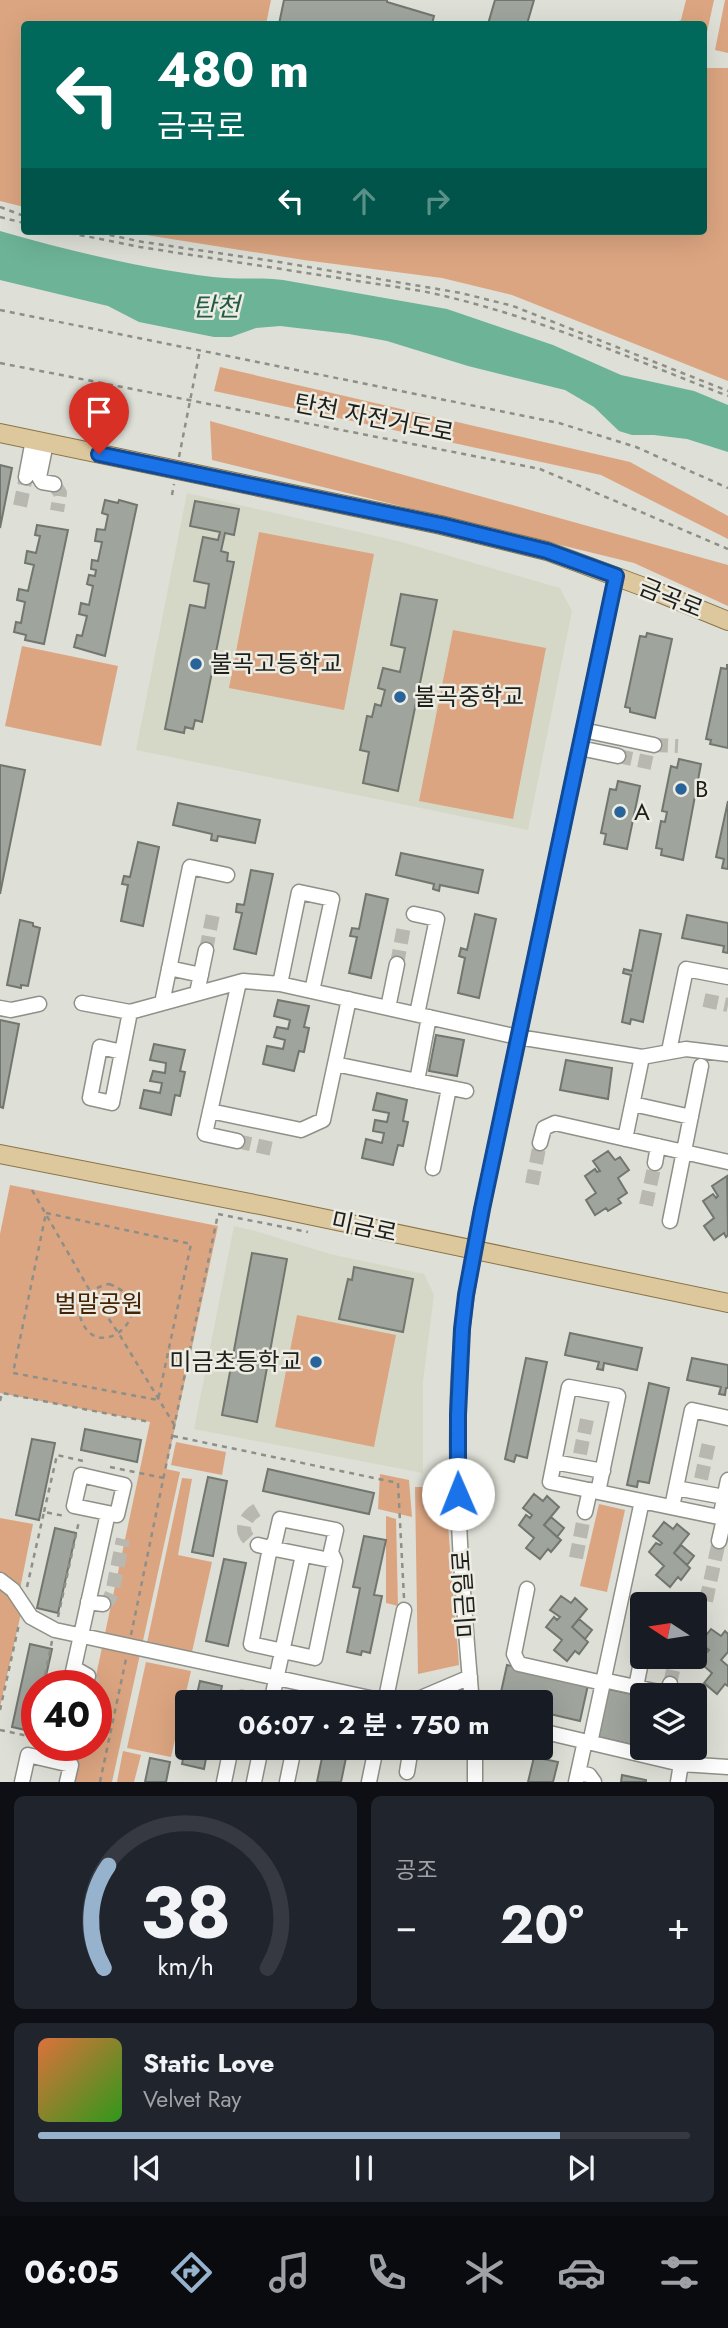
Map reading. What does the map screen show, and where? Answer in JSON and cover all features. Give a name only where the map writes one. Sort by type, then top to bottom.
[{"type":"main road","name":"금곡로","points":[[0,433],[441,525],[547,551],[728,621]]},
{"type":"main road","name":"미금로","points":[[0,1154],[265,1206],[728,1303]]},
{"type":"street","points":[[26,477],[39,441]]},
{"type":"street","points":[[39,441],[39,477],[43,482],[54,484]]},
{"type":"street","name":"미금일로","points":[[471,1690],[460,1546],[457,1456],[462,1329],[474,1250],[616,576]]},
{"type":"street","points":[[583,730],[654,745]]},
{"type":"street","points":[[580,748],[618,756]]},
{"type":"street","points":[[162,1003],[190,867],[227,875]]},
{"type":"street","points":[[280,984],[299,892],[332,899],[312,991]]},
{"type":"street","points":[[414,914],[437,919],[417,1081]]},
{"type":"street","points":[[197,993],[206,950]]},
{"type":"street","points":[[388,1008],[397,964]]},
{"type":"street","points":[[169,968],[201,975]]},
{"type":"street","points":[[669,1051],[686,969],[728,977]]},
{"type":"street","points":[[237,1141],[205,1134],[239,982]]},
{"type":"street","points":[[82,1003],[130,1012],[239,982],[280,984],[518,1037],[642,1057],[686,1049],[728,1054]]},
{"type":"street","points":[[210,1111],[301,1130],[323,1120],[349,999]]},
{"type":"street","points":[[0,1008],[11,1010],[39,1004]]},
{"type":"street","points":[[122,1052],[130,1012]]},
{"type":"street","points":[[625,1139],[642,1057]]},
{"type":"street","points":[[335,1064],[466,1091]]},
{"type":"street","points":[[670,1221],[701,1066]]},
{"type":"street","points":[[433,1168],[449,1088]]},
{"type":"street","points":[[632,1104],[691,1117]]},
{"type":"street","points":[[540,1143],[544,1128],[555,1123],[728,1162]]},
{"type":"street","points":[[655,1163],[658,1146]]},
{"type":"street","points":[[585,1512],[594,1491],[603,1471],[618,1396],[569,1387],[550,1482],[594,1491],[642,1501],[672,1507],[724,1519]]},
{"type":"street","points":[[672,1507],[692,1410],[728,1418]]},
{"type":"street","points":[[554,1462],[579,1460],[603,1471]]},
{"type":"street","points":[[719,1541],[728,1480]]},
{"type":"street","points":[[676,1488],[700,1485],[724,1497]]},
{"type":"street","points":[[577,1778],[603,1682],[642,1501]]},
{"type":"street","points":[[78,1670],[74,1668],[108,1513]]},
{"type":"street","points":[[280,1519],[336,1530],[331,1552],[335,1561],[315,1658],[251,1644],[264,1547],[275,1541],[280,1519]]},
{"type":"street","points":[[264,1547],[335,1561]]},
{"type":"street","points":[[274,1690],[303,1555]]},
{"type":"street","points":[[0,1580],[13,1590],[31,1617],[55,1630],[335,1690]]},
{"type":"street","points":[[527,1589],[514,1654],[519,1664],[630,1686]]},
{"type":"street","points":[[88,1602],[103,1604]]},
{"type":"street","points":[[390,1690],[404,1610]]},
{"type":"street","points":[[438,1690],[470,1676]]},
{"type":"street","points":[[553,1734],[681,1764],[728,1767]]},
{"type":"street","points":[[224,1782],[229,1760]]},
{"type":"street","points":[[254,1782],[259,1760]]},
{"type":"street","points":[[287,1782],[292,1760]]},
{"type":"street","points":[[369,1782],[374,1760]]},
{"type":"street","points":[[407,1772],[409,1760]]},
{"type":"street","points":[[475,1760],[475,1782]]},
{"type":"street","points":[[22,1782],[27,1761]]},
{"type":"street","points":[[53,1761],[71,1765],[67,1782]]},
{"type":"street","points":[[678,1782],[681,1764]]},
{"type":"street","points":[[577,1778],[589,1775],[594,1782]]},
{"type":"path","points":[[0,207],[21,215]]},
{"type":"path","points":[[0,217],[21,222]]},
{"type":"path","points":[[80,235],[462,299],[510,312],[728,396]]},
{"type":"path","points":[[109,235],[412,284],[513,306],[728,391]]},
{"type":"path","points":[[0,310],[559,423],[636,447],[728,488]]},
{"type":"path","points":[[177,468],[200,350]]},
{"type":"path","name":"탄천 자전거도로","points":[[0,363],[540,469],[728,549]]},
{"type":"path","points":[[172,495],[175,481]]},
{"type":"path","points":[[32,1190],[90,1291],[175,1426]]},
{"type":"path","points":[[46,1213],[191,1244],[158,1400]]},
{"type":"path","points":[[46,1213],[13,1373],[158,1400]]},
{"type":"path","points":[[100,1782],[218,1214],[312,1233]]},
{"type":"path","points":[[109,1284],[119,1287],[130,1302],[131,1313],[127,1325],[119,1334],[97,1337],[83,1325],[81,1317],[84,1298],[98,1286],[109,1284]]},
{"type":"path","points":[[0,1401],[2,1393],[150,1422]]},
{"type":"path","points":[[25,1597],[44,1512],[68,1517]]},
{"type":"path","points":[[46,1670],[80,1519]]},
{"type":"path","points":[[0,1710],[19,1622]]},
{"type":"path","points":[[0,1730],[21,1734]]},
{"type":"shaded area","points":[[187,493],[398,541],[560,588],[572,611],[528,830],[136,750]]},
{"type":"shaded area","name":"미금초등학교","points":[[234,1226],[330,1254],[424,1274],[434,1295],[423,1381],[423,1473],[194,1429]]},
{"type":"green space","points":[[0,0],[271,0],[267,21],[21,21],[21,206],[0,201]]},
{"type":"green space","points":[[686,0],[714,0],[707,32],[707,21],[678,21]]},
{"type":"green space","points":[[725,0],[728,0],[728,53],[715,50]]},
{"type":"green space","points":[[707,68],[728,68],[728,381],[512,295],[442,278],[146,235],[707,235]]},
{"type":"green space","points":[[220,367],[630,462],[728,516],[728,539],[601,475],[214,391]]},
{"type":"green space","points":[[210,421],[728,565],[728,606],[634,563],[212,460]]},
{"type":"green space","points":[[259,532],[374,554],[344,710],[229,688]]},
{"type":"green space","points":[[453,630],[546,648],[513,819],[419,801]]},
{"type":"green space","points":[[22,646],[118,666],[101,746],[5,726]]},
{"type":"green space","name":"벌말공원","points":[[10,1185],[218,1226],[166,1469],[180,1472],[112,1782],[73,1782],[78,1761],[112,1761],[112,1670],[97,1670],[150,1422],[0,1393],[0,1234]]},
{"type":"green space","points":[[297,1315],[396,1335],[374,1447],[275,1427]]},
{"type":"green space","points":[[176,1442],[226,1452],[222,1475],[171,1465]]},
{"type":"green space","points":[[380,1474],[409,1480],[412,1517],[378,1509]]},
{"type":"green space","points":[[182,1478],[192,1479],[178,1555],[212,1562],[192,1652],[147,1643]]},
{"type":"green space","points":[[415,1487],[445,1487],[459,1665],[418,1674]]},
{"type":"green space","points":[[599,1504],[625,1510],[607,1592],[580,1586]]},
{"type":"green space","points":[[386,1516],[396,1519],[398,1606],[386,1603]]},
{"type":"green space","points":[[0,1518],[33,1524],[20,1589],[0,1577]]},
{"type":"green space","points":[[0,1588],[5,1589],[16,1608],[22,1609],[0,1707]]},
{"type":"green space","points":[[146,1662],[191,1671],[187,1690],[175,1690],[175,1740],[171,1757],[127,1748]]},
{"type":"green space","points":[[123,1751],[141,1755],[134,1782],[117,1782]]},
{"type":"water","name":"탄천","points":[[0,231],[159,269],[222,278],[283,280],[447,309],[553,345],[621,375],[694,391],[728,405],[728,452],[687,439],[632,435],[619,431],[594,407],[565,390],[468,366],[387,341],[280,326],[256,328],[231,337],[214,337],[139,322],[108,306],[0,280]]},
{"type":"building","points":[[284,0],[387,0],[434,16],[433,21],[280,21]]},
{"type":"building","points":[[495,0],[534,0],[528,21],[489,21]]},
{"type":"building","points":[[0,465],[12,468],[0,528]]},
{"type":"building","points":[[105,500],[118,503],[119,500],[137,505],[105,656],[74,647],[77,635],[82,636],[87,616],[79,614],[81,603],[89,605],[93,586],[87,584],[89,575],[95,576],[96,570],[91,569],[92,560],[98,561],[102,542],[95,541],[97,529],[105,530],[108,515],[102,513]]},
{"type":"building","name":"불곡고등학교","points":[[195,501],[239,509],[234,535],[225,533],[221,551],[228,553],[227,561],[234,562],[202,722],[195,720],[193,729],[185,727],[184,733],[165,729],[190,605],[205,608],[209,584],[194,581],[203,537],[218,540],[220,532],[190,526]]},
{"type":"building","points":[[37,525],[68,530],[44,644],[25,640],[26,635],[14,632],[16,622],[21,623],[25,602],[17,600],[19,589],[28,591],[34,565],[25,563],[27,551],[36,553],[40,536],[35,535]]},
{"type":"building","name":"불곡중학교","points":[[401,594],[437,600],[398,791],[363,783],[369,752],[360,750],[367,716],[372,717],[375,704],[381,706],[385,690],[378,688],[383,668],[400,672],[405,648],[391,645]]},
{"type":"building","points":[[647,633],[672,639],[655,718],[630,712],[630,708],[625,707],[640,636],[646,637]]},
{"type":"building","points":[[727,665],[728,748],[710,744],[711,740],[706,739],[721,668],[727,669]]},
{"type":"building","name":"B","points":[[679,759],[701,764],[683,860],[661,855],[662,849],[656,848],[661,821],[665,822],[667,812],[662,811],[671,766],[677,768]]},
{"type":"building","points":[[0,765],[25,770],[0,894]]},
{"type":"building","name":"A","points":[[618,781],[640,786],[627,849],[604,844],[606,834],[601,833],[610,789],[616,790]]},
{"type":"building","points":[[728,801],[728,869],[722,868],[724,859],[716,857]]},
{"type":"building","points":[[178,803],[260,820],[255,843],[218,836],[217,841],[211,840],[212,834],[173,825]]},
{"type":"building","points":[[138,842],[159,847],[143,926],[121,921],[128,885],[122,884],[124,876],[130,877]]},
{"type":"building","points":[[401,853],[483,870],[478,893],[440,885],[439,891],[433,889],[434,884],[396,875]]},
{"type":"building","points":[[251,870],[273,874],[256,954],[234,949],[242,913],[236,912],[237,904],[244,905]]},
{"type":"building","points":[[366,894],[388,899],[371,978],[349,973],[357,937],[350,936],[352,928],[359,929]]},
{"type":"building","points":[[475,914],[496,919],[479,998],[458,993],[465,958],[459,956],[461,948],[467,950]]},
{"type":"building","points":[[687,915],[728,923],[728,953],[723,952],[724,946],[682,938]]},
{"type":"building","points":[[20,920],[40,928],[28,986],[21,985],[21,988],[7,985]]},
{"type":"building","points":[[640,930],[661,934],[643,1022],[631,1019],[630,1024],[622,1022],[631,975],[623,973],[624,969],[632,971]]},
{"type":"building","points":[[278,1000],[309,1006],[304,1027],[309,1028],[304,1052],[299,1051],[294,1071],[263,1064],[267,1046],[283,1049],[285,1040],[274,1037],[277,1027],[288,1029],[290,1020],[274,1016]]},
{"type":"building","points":[[0,1020],[19,1024],[3,1108],[0,1107]]},
{"type":"building","points":[[436,1035],[464,1040],[457,1076],[429,1071]]},
{"type":"building","points":[[154,1044],[185,1050],[180,1071],[185,1072],[180,1096],[175,1095],[171,1115],[140,1108],[144,1090],[160,1093],[162,1083],[150,1081],[153,1071],[165,1073],[166,1063],[150,1060]]},
{"type":"building","points":[[566,1060],[612,1068],[608,1099],[560,1090]]},
{"type":"building","points":[[377,1093],[407,1100],[403,1121],[408,1122],[403,1146],[398,1145],[393,1165],[362,1158],[366,1139],[382,1143],[384,1133],[373,1131],[375,1120],[387,1122],[389,1113],[373,1110]]},
{"type":"building","points":[[608,1151],[615,1160],[620,1157],[629,1170],[618,1178],[627,1193],[618,1199],[621,1203],[595,1215],[586,1200],[596,1193],[585,1176],[595,1169],[600,1171],[593,1161]]},
{"type":"building","points":[[727,1176],[728,1235],[726,1237],[724,1233],[714,1240],[704,1226],[714,1218],[703,1201],[713,1194],[716,1198],[718,1196],[712,1186]]},
{"type":"building","name":"미금초등학교","points":[[252,1253],[287,1259],[257,1422],[222,1415]]},
{"type":"building","points":[[354,1267],[413,1279],[403,1332],[339,1319],[348,1279],[352,1280]]},
{"type":"building","points":[[570,1333],[642,1348],[637,1370],[604,1363],[603,1370],[597,1369],[599,1362],[565,1355]]},
{"type":"building","points":[[526,1358],[547,1362],[527,1458],[516,1455],[514,1462],[505,1459]]},
{"type":"building","points":[[692,1358],[728,1365],[728,1388],[725,1395],[719,1394],[721,1387],[687,1380]]},
{"type":"building","points":[[649,1383],[669,1388],[649,1483],[638,1481],[637,1487],[627,1485]]},
{"type":"building","points":[[85,1429],[141,1440],[137,1462],[81,1450]]},
{"type":"building","points":[[32,1439],[55,1443],[39,1520],[16,1515]]},
{"type":"building","points":[[268,1469],[374,1493],[369,1514],[263,1491]]},
{"type":"building","points":[[208,1477],[227,1481],[213,1556],[192,1552]]},
{"type":"building","points":[[534,1494],[543,1501],[547,1496],[559,1507],[544,1525],[561,1540],[551,1552],[548,1549],[540,1559],[526,1548],[534,1538],[519,1525],[526,1515],[530,1518],[532,1515],[523,1508]]},
{"type":"building","points":[[551,1517],[564,1528],[557,1537],[544,1525]]},
{"type":"building","points":[[664,1522],[673,1529],[677,1524],[689,1534],[674,1553],[690,1568],[681,1580],[678,1577],[670,1587],[656,1575],[664,1566],[649,1552],[656,1543],[662,1543],[653,1536]]},
{"type":"building","points":[[55,1528],[76,1533],[58,1613],[37,1608]]},
{"type":"building","points":[[364,1536],[386,1540],[374,1595],[382,1596],[370,1653],[362,1651],[361,1655],[347,1652],[360,1588],[353,1587]]},
{"type":"building","points":[[681,1545],[694,1556],[687,1565],[674,1553]]},
{"type":"building","points":[[224,1559],[246,1563],[228,1646],[206,1641]]},
{"type":"building","points":[[561,1596],[571,1603],[575,1598],[587,1609],[572,1627],[588,1642],[579,1654],[575,1651],[567,1661],[554,1650],[562,1640],[546,1627],[554,1617],[557,1620],[560,1617],[550,1610]]},
{"type":"building","points":[[579,1619],[592,1630],[585,1639],[572,1627]]},
{"type":"building","points":[[711,1629],[721,1636],[725,1631],[728,1634],[728,1652],[721,1660],[728,1666],[728,1686],[725,1684],[717,1694],[704,1683],[712,1673],[707,1669],[707,1634]]},
{"type":"building","points":[[30,1644],[52,1649],[47,1670],[24,1670]]},
{"type":"building","points":[[507,1665],[588,1685],[580,1721],[553,1715],[553,1690],[501,1690]]},
{"type":"building","points":[[200,1681],[222,1686],[221,1690],[198,1690]]},
{"type":"building","points":[[21,1686],[21,1729],[12,1727]]},
{"type":"building","points":[[608,1689],[630,1694],[630,1744],[597,1737]]},
{"type":"building","points":[[150,1758],[170,1762],[166,1782],[145,1782]]},
{"type":"building","points":[[183,1760],[206,1760],[204,1769],[182,1764]]},
{"type":"building","points":[[322,1760],[346,1760],[341,1782],[317,1782]]},
{"type":"building","points":[[533,1760],[558,1762],[553,1782],[528,1782]]},
{"type":"building","points":[[622,1775],[646,1780],[646,1782],[621,1782]]},
{"type":"tunnel","points":[[20,506],[26,477]]},
{"type":"tunnel","points":[[54,484],[60,493],[57,511]]},
{"type":"tunnel","points":[[654,745],[678,746]]},
{"type":"tunnel","points":[[618,756],[652,763]]},
{"type":"tunnel","points":[[206,950],[213,914]]},
{"type":"tunnel","points":[[397,964],[404,926]]},
{"type":"tunnel","points":[[704,1000],[728,1005]]},
{"type":"tunnel","points":[[237,1141],[277,1150]]},
{"type":"tunnel","points":[[532,1184],[540,1143]]},
{"type":"tunnel","points":[[646,1205],[655,1163]]},
{"type":"tunnel","points":[[580,1454],[588,1414]]},
{"type":"tunnel","points":[[701,1479],[710,1438]]},
{"type":"tunnel","points":[[257,1510],[247,1519],[244,1528],[247,1538],[258,1545]]},
{"type":"tunnel","points":[[576,1558],[585,1512]]},
{"type":"tunnel","points":[[103,1604],[109,1600],[112,1593],[123,1539]]},
{"type":"tunnel","points":[[707,1596],[719,1541]]},
{"type":"tunnel","points":[[670,1683],[673,1670]]},
{"type":"place","name":"불곡고등학교","points":[[196,664]]},
{"type":"place","name":"불곡중학교","points":[[400,697]]},
{"type":"place","name":"B","points":[[681,789]]},
{"type":"place","name":"A","points":[[620,812]]},
{"type":"place","name":"미금초등학교","points":[[316,1362]]},
{"type":"route","points":[[99,454],[441,525],[547,551],[616,576],[466,1295],[457,1432],[458,1494]]}]
